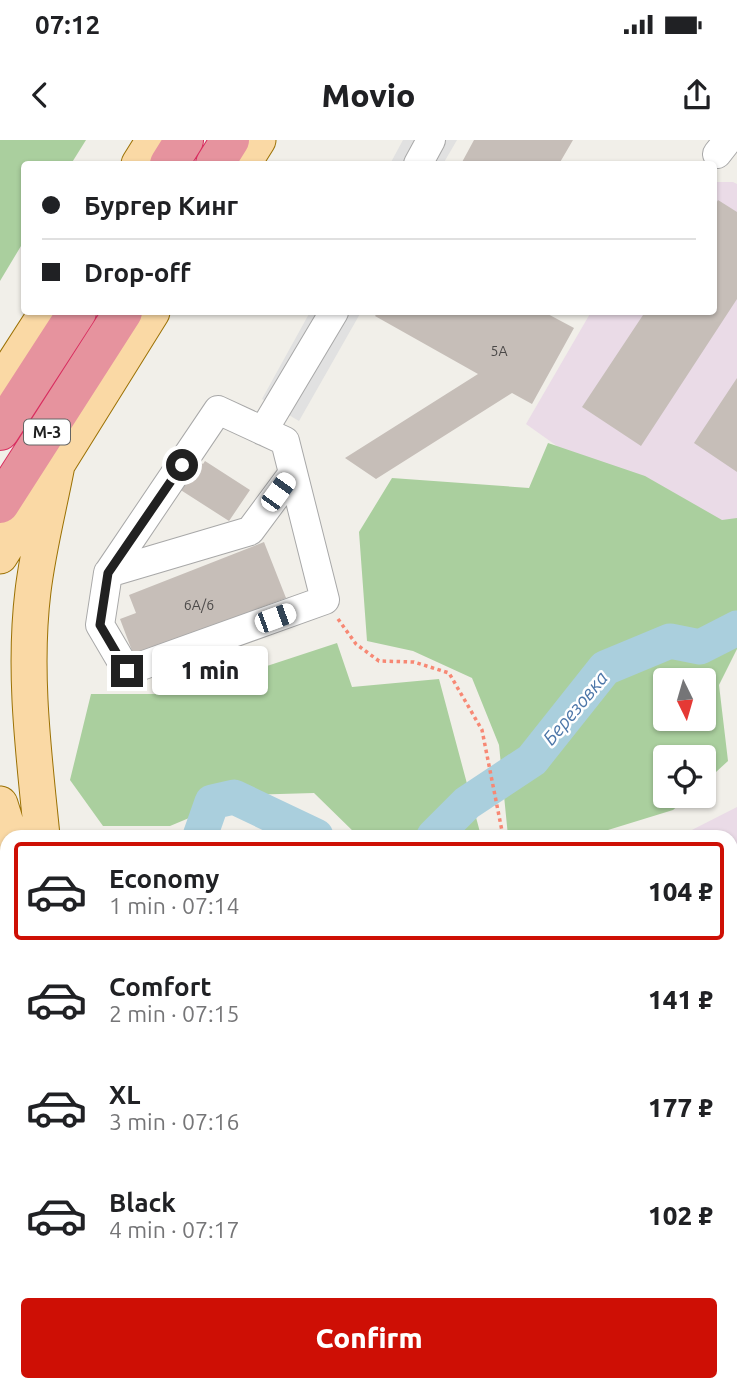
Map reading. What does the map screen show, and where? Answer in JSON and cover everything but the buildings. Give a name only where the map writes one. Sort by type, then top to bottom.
[{"type":"highway","points":[[171,161],[184,140]]},
{"type":"highway","points":[[217,161],[230,140]]},
{"type":"highway","name":"М-3","points":[[0,430],[75,315]]},
{"type":"highway","name":"М-3","points":[[0,504],[121,315]]},
{"type":"main road","points":[[141,161],[154,140]]},
{"type":"main road","points":[[245,161],[258,140]]},
{"type":"main road","points":[[0,385],[12,351],[44,315]]},
{"type":"main road","points":[[0,556],[150,315]]},
{"type":"main road","points":[[41,830],[30,710],[33,592],[57,465]]},
{"type":"main road","points":[[0,804],[8,830]]},
{"type":"lane","points":[[420,161],[431,140]]},
{"type":"lane","points":[[263,431],[332,315]]},
{"type":"lane","points":[[218,410],[263,431],[285,442],[325,600],[127,671],[100,625],[108,573],[218,410]]},
{"type":"lane","points":[[108,573],[250,531],[293,473]]},
{"type":"path","points":[[325,600],[356,644],[379,661],[414,662],[449,673],[482,730],[502,830]]},
{"type":"shaded area","points":[[403,140],[457,140],[445,161],[392,161]]},
{"type":"shaded area","points":[[717,182],[737,184],[737,545],[630,498],[526,424],[589,315],[717,315]]},
{"type":"shaded area","points":[[308,315],[359,315],[299,421],[262,399]]},
{"type":"shaded area","points":[[737,807],[737,830],[692,830]]},
{"type":"green space","points":[[0,140],[86,140],[73,161],[21,161],[21,246],[0,281]]},
{"type":"green space","points":[[548,443],[645,476],[722,520],[737,518],[737,649],[719,685],[728,761],[716,772],[716,745],[653,745],[653,808],[675,808],[673,810],[608,830],[507,830],[499,745],[472,678],[413,651],[367,641],[359,532],[392,478],[529,488]]},
{"type":"green space","points":[[337,643],[352,687],[439,679],[479,830],[352,830],[314,793],[244,795],[170,826],[103,826],[70,780],[91,694],[182,694]]},
{"type":"waterway","name":"Березовка","points":[[440,830],[467,803],[532,760],[605,668],[670,641],[700,647],[737,628]]},
{"type":"waterway","name":"Березовка","points":[[202,830],[212,802],[234,797],[303,830]]},
{"type":"route","points":[[127,671],[100,625],[108,573],[182,465]]}]
